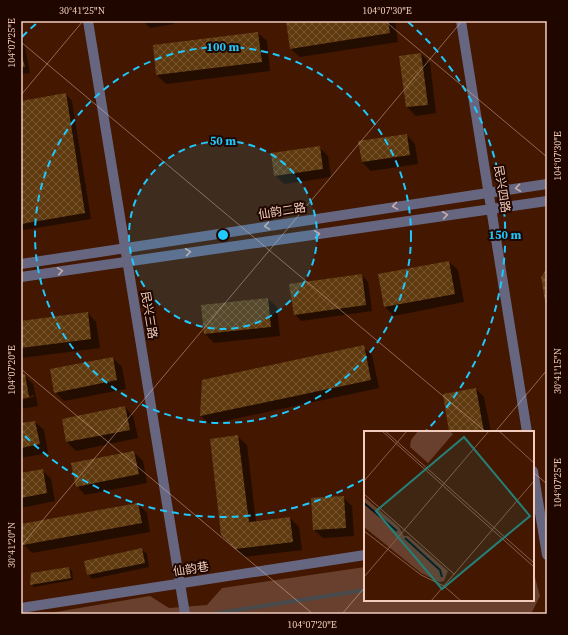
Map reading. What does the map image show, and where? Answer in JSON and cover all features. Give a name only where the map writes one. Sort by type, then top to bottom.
[{"type":"street","name":"民兴三路","points":[[88,21],[185,614]]},
{"type":"street","name":"民兴四路","points":[[461,21],[527,431]]},
{"type":"street","name":"仙韵二路","points":[[21,264],[547,184]]},
{"type":"street","points":[[21,277],[547,200]]},
{"type":"street","points":[[534,483],[538,529],[547,555]]},
{"type":"street","name":"仙韵巷","points":[[21,608],[364,556]]},
{"type":"shaded area","points":[[364,567],[364,601],[534,601],[534,574],[540,596],[531,614],[44,614],[150,596],[169,608],[207,605],[222,588]]},
{"type":"building","points":[[286,21],[388,21],[390,33],[290,49]]},
{"type":"building","points":[[258,32],[262,62],[156,75],[153,45]]},
{"type":"building","points":[[21,52],[25,67],[21,67]]},
{"type":"building","points":[[421,53],[428,105],[406,107],[399,56]]},
{"type":"building","points":[[66,93],[85,213],[21,224],[21,101]]},
{"type":"building","points":[[407,134],[410,155],[362,162],[358,141]]},
{"type":"building","points":[[320,146],[323,169],[274,176],[271,153]]},
{"type":"building","points":[[449,261],[455,294],[384,307],[378,274]]},
{"type":"building","points":[[547,268],[547,307],[546,307],[541,277]]},
{"type":"building","points":[[362,274],[366,305],[294,315],[289,284]]},
{"type":"building","points":[[268,298],[271,327],[204,334],[201,305]]},
{"type":"building","points":[[88,312],[91,339],[21,348],[21,321]]},
{"type":"building","points":[[364,345],[371,380],[200,416],[202,380]]},
{"type":"building","points":[[113,357],[117,380],[54,393],[50,369]]},
{"type":"building","points":[[21,374],[25,374],[29,397],[21,399]]},
{"type":"building","points":[[476,388],[484,431],[449,431],[443,394]]},
{"type":"building","points":[[125,406],[130,430],[66,442],[62,419]]},
{"type":"building","points":[[35,421],[40,444],[21,448],[21,423]]},
{"type":"building","points":[[238,435],[249,522],[290,517],[293,542],[235,549],[221,535],[210,439]]},
{"type":"building","points":[[134,451],[139,474],[76,487],[71,463]]},
{"type":"building","points":[[43,469],[47,493],[21,498],[21,473]]},
{"type":"building","points":[[344,496],[346,528],[313,530],[311,498]]},
{"type":"building","points":[[138,503],[142,523],[23,545],[21,524]]},
{"type":"building","points":[[142,548],[145,563],[87,575],[84,561]]},
{"type":"building","points":[[69,567],[71,578],[30,585],[31,573]]},
{"type":"waterway","points":[[218,613],[364,590]]}]
